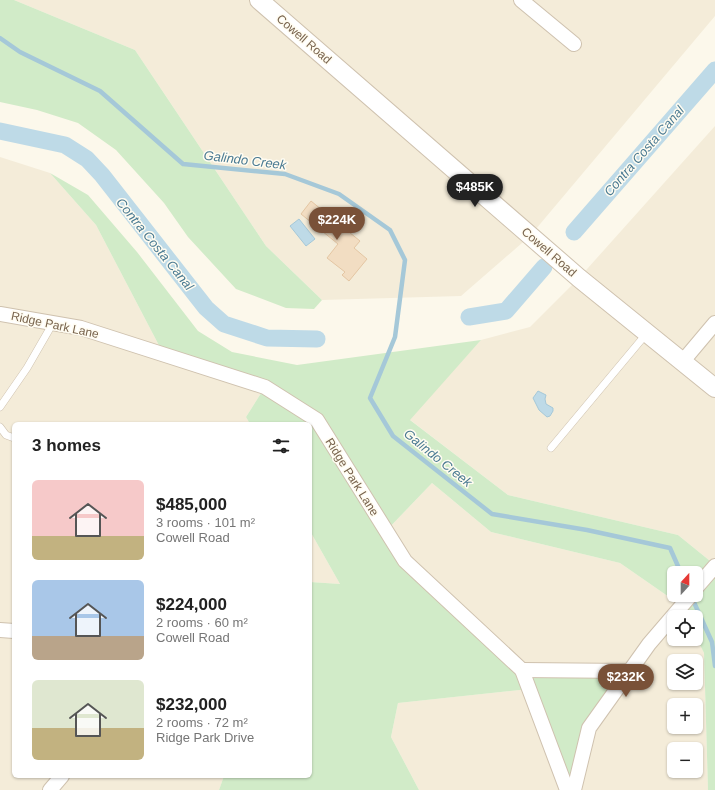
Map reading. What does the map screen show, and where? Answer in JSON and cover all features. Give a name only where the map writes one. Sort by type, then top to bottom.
[{"type":"street","name":"Cowell Road","points":[[259,0],[530,236],[715,388]]},
{"type":"street","points":[[521,0],[574,44]]},
{"type":"street","name":"Ridge Park Lane","points":[[0,314],[80,328],[265,387],[317,420],[405,561],[522,670],[567,790]]},
{"type":"street","points":[[683,361],[715,324]]},
{"type":"street","points":[[703,580],[715,566]]},
{"type":"street","points":[[574,790],[588,728],[649,644],[685,602]]},
{"type":"street","points":[[0,630],[12,631]]},
{"type":"street","points":[[522,670],[630,671]]},
{"type":"street","points":[[50,790],[60,778]]},
{"type":"lane","points":[[0,407],[38,350],[53,323]]},
{"type":"lane","points":[[551,448],[647,333]]},
{"type":"lane","points":[[0,427],[6,435],[12,437]]},
{"type":"shaded area","points":[[14,0],[715,0],[715,16],[530,236],[461,296],[322,300],[266,246],[135,50]]},
{"type":"shaded area","points":[[715,126],[715,565],[678,535],[508,495],[409,419],[481,340],[530,327],[579,278]]},
{"type":"shaded area","points":[[0,157],[50,173],[96,225],[164,355],[265,387],[246,417],[249,422],[12,422],[12,778],[223,778],[219,790],[0,790]]},
{"type":"shaded area","points":[[432,483],[491,532],[620,563],[667,596],[667,602],[676,602],[682,606],[684,610],[667,610],[667,646],[700,646],[704,653],[708,790],[574,790],[522,670],[405,561],[386,531]]},
{"type":"shaded area","points":[[312,535],[340,584],[312,582]]},
{"type":"shaded area","points":[[529,689],[567,790],[419,790],[391,737],[398,703]]},
{"type":"green space","points":[[0,0],[14,0],[135,50],[266,246],[322,300],[314,309],[286,308],[236,289],[188,237],[164,203],[116,150],[78,123],[37,110],[0,102]]},
{"type":"green space","points":[[50,173],[88,195],[137,252],[198,331],[232,352],[297,365],[481,340],[410,420],[508,495],[678,535],[715,565],[715,790],[708,790],[704,653],[700,646],[703,646],[703,610],[684,610],[682,606],[676,602],[703,602],[703,566],[667,566],[667,596],[620,563],[491,532],[432,483],[386,531],[405,561],[522,670],[630,671],[589,728],[574,790],[529,689],[398,703],[391,737],[419,790],[219,790],[223,778],[312,778],[312,582],[340,584],[312,535],[312,422],[249,422],[246,417],[265,387],[164,355],[96,225]]},
{"type":"water","points":[[299,219],[315,239],[306,246],[290,226]]},
{"type":"water","points":[[538,391],[546,395],[546,404],[553,408],[550,416],[547,417],[539,410],[533,398]]},
{"type":"building","points":[[311,201],[360,241],[354,248],[367,259],[349,281],[342,275],[345,272],[327,258],[338,244],[301,214]]},
{"type":"waterway","name":"Galindo Creek","points":[[0,38],[20,52],[100,91],[183,164],[285,174],[339,194],[390,230],[405,260],[395,337],[370,398],[393,436],[492,514],[587,530],[670,548],[678,566]]},
{"type":"waterway","name":"Contra Costa Canal","points":[[574,232],[715,70]]},
{"type":"waterway","name":"Contra Costa Canal","points":[[0,131],[65,145],[87,159],[102,175],[206,308],[224,324],[267,338],[317,339]]},
{"type":"waterway","name":"Contra Costa Canal","points":[[469,317],[506,311],[544,267]]},
{"type":"waterway","name":"Galindo Creek","points":[[694,602],[712,642],[715,666]]}]
